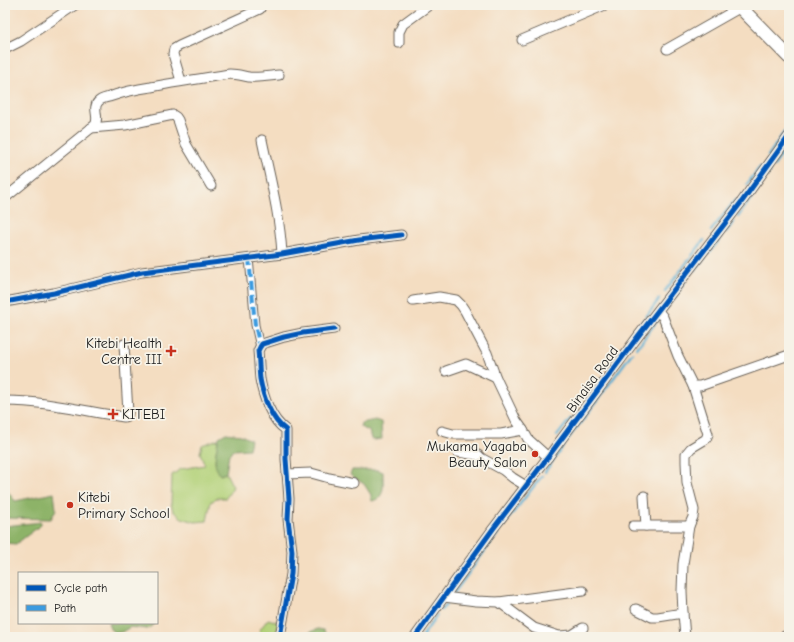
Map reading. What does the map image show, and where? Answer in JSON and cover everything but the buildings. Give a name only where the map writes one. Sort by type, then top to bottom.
[{"type":"main road","points":[[739,6],[789,57]]},
{"type":"street","points":[[5,49],[22,41],[75,5]]},
{"type":"street","points":[[400,43],[399,32],[403,24],[429,5]]},
{"type":"street","points":[[522,40],[605,5]]},
{"type":"street","points":[[667,49],[739,6]]},
{"type":"street","points":[[181,81],[174,49],[260,8]]},
{"type":"street","points":[[5,198],[96,123],[96,105],[100,100],[132,90],[230,74],[260,77],[279,75]]},
{"type":"street","points":[[91,128],[125,125],[173,115],[178,120],[186,144],[211,186]]},
{"type":"street","name":"Binaisa Road","points":[[415,637],[493,529],[743,200],[789,136]]},
{"type":"street","points":[[262,140],[276,203],[282,254]]},
{"type":"street","points":[[5,302],[54,293],[142,272],[282,254],[359,240],[401,235]]},
{"type":"street","points":[[249,258],[255,325],[260,346],[258,351],[260,378],[269,408],[280,427],[286,430],[289,504],[288,519],[292,563],[280,637]]},
{"type":"street","points":[[413,301],[439,297],[456,300],[461,305],[487,353],[496,378],[516,420],[528,439],[548,457]]},
{"type":"street","points":[[658,311],[663,317],[678,356],[693,386],[708,434],[706,439],[691,448],[686,454],[687,483],[694,510],[689,526],[683,564],[682,591],[685,637]]},
{"type":"street","points":[[260,346],[284,337],[334,329]]},
{"type":"street","points":[[5,401],[46,403],[124,417],[127,416],[124,344]]},
{"type":"street","points":[[693,386],[700,386],[789,355]]},
{"type":"street","points":[[446,371],[466,364],[496,378]]},
{"type":"street","points":[[442,431],[453,434],[483,435],[501,434],[523,430]]},
{"type":"street","points":[[457,452],[478,455],[526,486]]},
{"type":"street","points":[[287,474],[311,473],[354,484]]},
{"type":"street","points":[[644,496],[646,526]]},
{"type":"street","points":[[633,526],[689,526]]},
{"type":"street","points":[[444,596],[476,601],[499,602],[583,591]]},
{"type":"street","points":[[499,602],[534,628],[559,636],[572,635],[583,628]]},
{"type":"street","points":[[636,610],[652,617],[683,613]]},
{"type":"street","points":[[783,637],[789,634]]},
{"type":"green space","points":[[375,420],[381,422],[382,439],[371,439],[369,431],[360,427],[361,423]]},
{"type":"green space","points":[[226,433],[241,435],[251,440],[249,449],[233,450],[229,454],[226,473],[220,475],[217,471],[215,462],[216,451],[219,437]]},
{"type":"green space","points":[[218,439],[215,461],[220,475],[226,473],[233,487],[226,498],[216,498],[211,501],[207,521],[195,522],[182,518],[173,511],[171,503],[172,475],[181,469],[205,465],[200,453],[202,445]]},
{"type":"green space","points":[[352,470],[378,470],[383,472],[383,490],[380,497],[372,501],[371,495],[364,484],[350,475]]},
{"type":"green space","points":[[5,489],[15,501],[54,493],[56,509],[51,519],[5,518]]},
{"type":"green space","points":[[41,522],[41,525],[16,544],[5,543],[5,526]]},
{"type":"green space","points":[[268,619],[278,622],[276,637],[257,637],[261,628]]},
{"type":"green space","points":[[108,624],[154,624],[148,629],[130,627],[122,632],[115,633],[110,629]]},
{"type":"green space","points":[[318,629],[323,630],[328,637],[309,637],[310,632]]},
{"type":"waterway","points":[[768,156],[789,125]]},
{"type":"waterway","points":[[774,166],[783,152]]},
{"type":"waterway","points":[[747,184],[760,167]]},
{"type":"waterway","points":[[738,217],[770,171]]},
{"type":"waterway","points":[[711,231],[735,200]]},
{"type":"waterway","points":[[726,232],[734,222]]},
{"type":"waterway","points":[[709,253],[721,238]]},
{"type":"waterway","points":[[665,291],[704,240]]},
{"type":"waterway","points":[[695,270],[705,258]]},
{"type":"waterway","points":[[664,311],[685,282]]},
{"type":"waterway","points":[[616,358],[659,299]]},
{"type":"waterway","points":[[637,348],[659,318]]},
{"type":"waterway","points":[[545,472],[632,353]]},
{"type":"waterway","points":[[557,436],[571,418]]},
{"type":"waterway","points":[[502,527],[542,476]]},
{"type":"waterway","points":[[454,593],[498,533]]},
{"type":"waterway","points":[[441,610],[446,605]]},
{"type":"waterway","points":[[422,637],[437,615]]},
{"type":"marked path","points":[[249,258],[255,325],[260,347]]},
{"type":"cycle path","points":[[415,637],[493,529],[743,200],[789,136]]},
{"type":"cycle path","points":[[5,302],[54,293],[142,272],[282,254],[359,240],[401,235]]},
{"type":"cycle path","points":[[280,637],[291,574],[292,551],[288,519],[289,499],[286,459],[286,430],[272,414],[263,393],[260,379],[258,351],[262,344],[284,337],[334,329]]},
{"type":"place","name":"Kitebi Health Centre III","points":[[171,351]]},
{"type":"place","name":"KITEBI","points":[[113,414]]},
{"type":"place","name":"Mukama Yagaba Beauty Salon","points":[[535,454]]},
{"type":"place","name":"Kitebi Primary School","points":[[70,505]]}]
